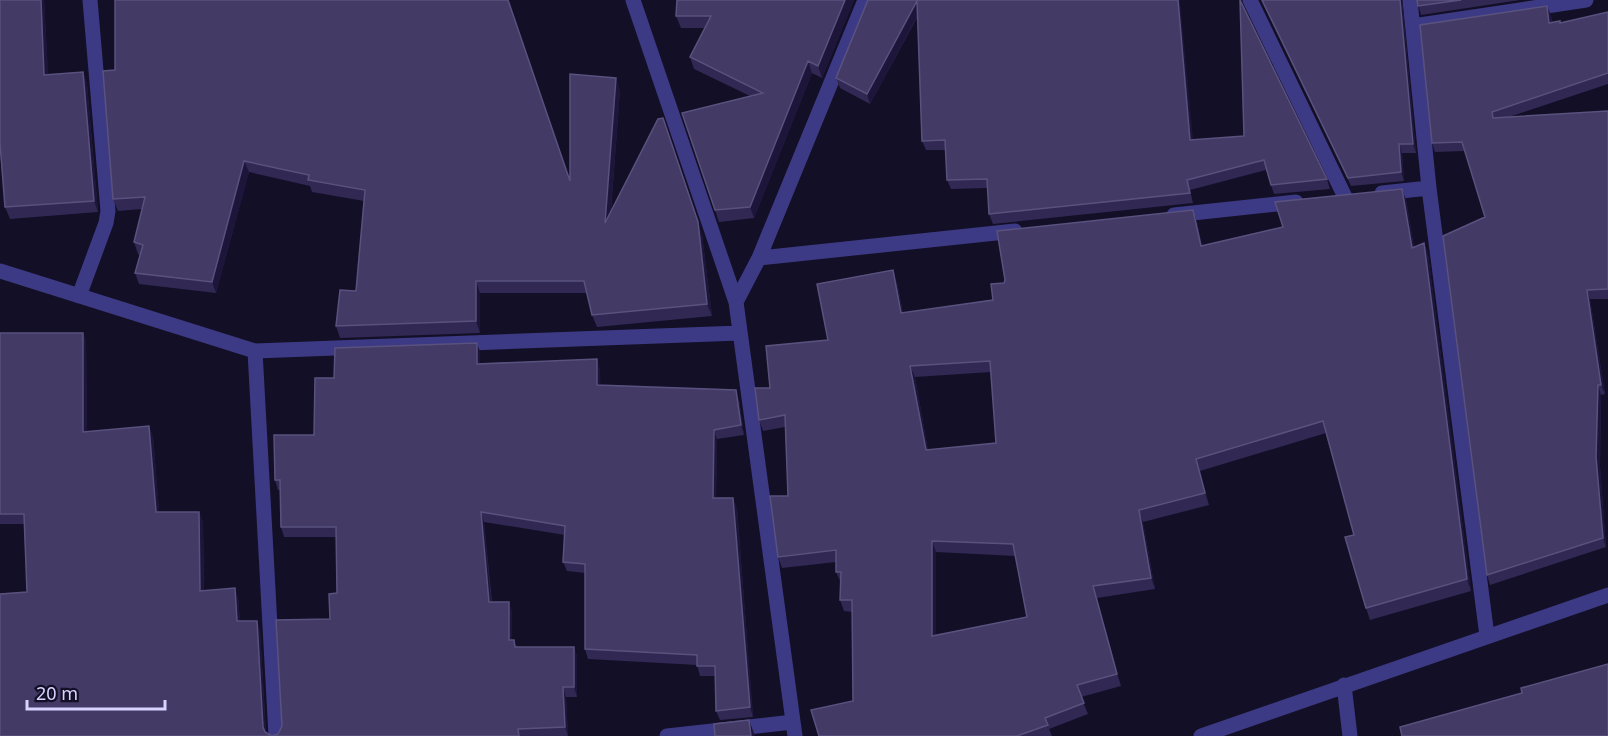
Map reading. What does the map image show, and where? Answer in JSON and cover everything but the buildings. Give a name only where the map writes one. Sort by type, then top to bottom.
[{"type":"street","points":[[79,296],[106,223],[108,211],[90,0]]},
{"type":"street","points":[[633,0],[736,302],[794,729],[667,736]]},
{"type":"street","points":[[736,302],[759,258],[866,0]]},
{"type":"street","points":[[1250,0],[1350,196],[1429,188]]},
{"type":"street","points":[[1410,0],[1429,188],[1487,636]]},
{"type":"street","points":[[1413,26],[1586,0]]},
{"type":"street","points":[[1157,216],[1310,201]]},
{"type":"street","points":[[759,258],[1028,230]]},
{"type":"street","points":[[0,271],[255,351],[740,333]]},
{"type":"street","points":[[255,351],[276,736]]},
{"type":"street","points":[[1201,736],[1608,594]]},
{"type":"street","points":[[1344,685],[1350,736]]}]
